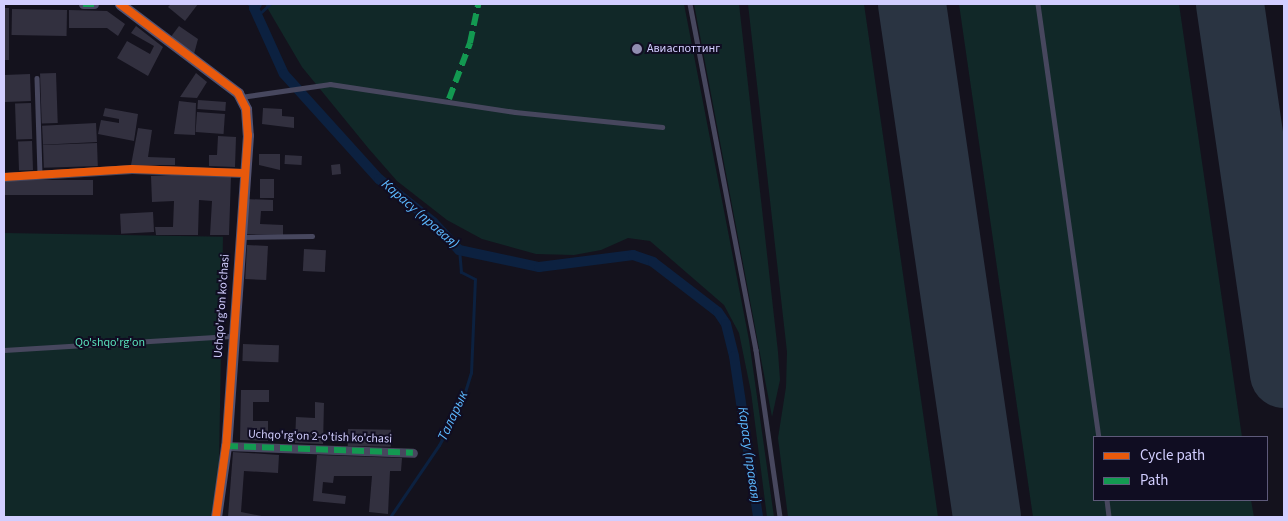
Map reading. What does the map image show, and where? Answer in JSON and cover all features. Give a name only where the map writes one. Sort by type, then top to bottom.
[{"type":"street","points":[[83,4],[94,4]]},
{"type":"street","points":[[120,4],[241,97]]},
{"type":"street","name":"Uchqo'rg'on ko'chasi","points":[[216,517],[226,446],[242,173],[248,135],[241,97]]},
{"type":"street","points":[[4,177],[132,169],[242,173]]},
{"type":"street","name":"Uchqo'rg'on 2-o'tish ko'chasi","points":[[226,446],[413,453]]},
{"type":"lane","points":[[690,4],[757,359],[780,517]]},
{"type":"lane","points":[[1038,4],[1099,436]]},
{"type":"lane","points":[[37,78],[40,174]]},
{"type":"lane","points":[[241,97],[276,93],[307,85],[330,84],[515,112],[662,127]]},
{"type":"lane","points":[[238,237],[312,236]]},
{"type":"lane","points":[[4,350],[231,336]]},
{"type":"lane","points":[[1107,501],[1109,517]]},
{"type":"green space","points":[[265,4],[684,4],[749,340],[774,517],[767,517],[751,392],[739,333],[724,305],[650,241],[628,238],[601,250],[574,255],[536,254],[482,239],[447,220],[397,181],[369,149],[302,67]]},
{"type":"green space","points":[[694,4],[739,4],[778,352],[780,380],[772,417]]},
{"type":"green space","points":[[748,4],[864,4],[938,517],[788,517],[778,438],[786,387],[787,352]]},
{"type":"green space","points":[[959,4],[1179,4],[1242,436],[1093,436],[1093,501],[1251,501],[1254,517],[1033,517]]},
{"type":"green space","name":"Qo'shqo'rg'on","points":[[4,233],[223,237],[218,517],[4,517]]},
{"type":"building","points":[[171,4],[198,4],[185,21],[168,7]]},
{"type":"building","points":[[4,8],[9,8],[9,60],[4,60]]},
{"type":"building","points":[[12,9],[67,10],[67,36],[12,35]]},
{"type":"building","points":[[69,10],[107,11],[125,24],[118,36],[107,28],[69,28]]},
{"type":"building","points":[[136,26],[163,47],[148,76],[117,58],[127,41],[150,54],[154,46],[131,33]]},
{"type":"building","points":[[179,26],[198,39],[194,54],[170,38]]},
{"type":"building","points":[[56,73],[58,123],[42,124],[40,74]]},
{"type":"building","points":[[196,73],[207,82],[197,98],[180,97]]},
{"type":"building","points":[[30,74],[31,101],[5,102],[4,75]]},
{"type":"building","points":[[198,100],[226,102],[225,111],[197,109]]},
{"type":"building","points":[[179,101],[196,103],[195,135],[174,134]]},
{"type":"building","points":[[31,103],[32,139],[16,140],[15,104]]},
{"type":"building","points":[[105,108],[138,114],[134,141],[98,134],[101,120],[119,123],[119,119],[103,116]]},
{"type":"building","points":[[263,108],[282,109],[282,116],[294,117],[294,128],[262,124]]},
{"type":"building","points":[[197,112],[225,114],[224,134],[196,132]]},
{"type":"building","points":[[96,123],[97,142],[43,145],[42,126]]},
{"type":"building","points":[[138,128],[152,130],[148,157],[175,158],[175,165],[131,165]]},
{"type":"building","points":[[218,136],[236,137],[235,167],[209,166],[209,155],[217,155]]},
{"type":"building","points":[[18,141],[32,141],[33,170],[19,170]]},
{"type":"building","points":[[97,143],[98,166],[44,168],[43,145]]},
{"type":"building","points":[[259,154],[280,154],[280,170],[259,165]]},
{"type":"building","points":[[285,155],[302,156],[302,165],[285,164]]},
{"type":"building","points":[[340,164],[341,174],[332,175],[331,165]]},
{"type":"building","points":[[192,174],[231,176],[229,235],[210,235],[212,201],[199,200],[198,235],[156,235],[155,227],[173,227],[174,201],[152,202],[151,176]]},
{"type":"building","points":[[260,179],[274,179],[274,198],[260,198]]},
{"type":"building","points":[[4,180],[93,180],[93,195],[4,195]]},
{"type":"building","points":[[245,199],[273,200],[273,211],[261,211],[260,224],[283,225],[283,235],[244,234]]},
{"type":"building","points":[[153,212],[154,232],[121,234],[120,214]]},
{"type":"building","points":[[247,245],[268,246],[266,280],[245,279]]},
{"type":"building","points":[[304,249],[326,250],[325,272],[303,271]]},
{"type":"building","points":[[243,344],[279,345],[278,362],[242,361]]},
{"type":"building","points":[[241,390],[269,390],[269,402],[253,402],[253,421],[268,421],[268,441],[240,440]]},
{"type":"building","points":[[315,402],[324,403],[323,444],[295,443],[296,417],[315,418]]},
{"type":"building","points":[[348,429],[391,430],[391,447],[348,446]]},
{"type":"building","points":[[233,452],[279,455],[278,473],[244,471],[241,512],[267,517],[228,517]]},
{"type":"building","points":[[317,455],[402,458],[401,471],[390,471],[388,514],[369,512],[372,476],[334,476],[333,483],[323,482],[322,493],[346,496],[345,504],[313,501]]},
{"type":"waterway","name":"Карасу (правая)","points":[[249,4],[254,8]]},
{"type":"waterway","name":"Карасу (правая)","points":[[257,4],[254,8],[284,74],[379,179],[433,222],[459,250],[539,267],[633,255],[653,262],[718,312],[726,324],[734,356],[758,517]]},
{"type":"waterway","points":[[258,15],[270,4]]},
{"type":"waterway","name":"Таларык","points":[[390,517],[439,445],[461,405],[471,373],[475,279],[461,272],[459,250]]},
{"type":"runway","points":[[912,4],[987,517]]},
{"type":"runway","points":[[1230,4],[1284,374]]},
{"type":"marked path","points":[[83,4],[94,4]]},
{"type":"marked path","points":[[449,99],[470,43],[478,4]]},
{"type":"marked path","points":[[226,446],[413,453]]},
{"type":"cycle path","points":[[120,4],[238,93],[246,109],[248,135],[226,446],[216,517]]},
{"type":"cycle path","points":[[4,177],[132,169],[243,173]]},
{"type":"place","name":"Авиаспоттинг","points":[[637,49]]}]
